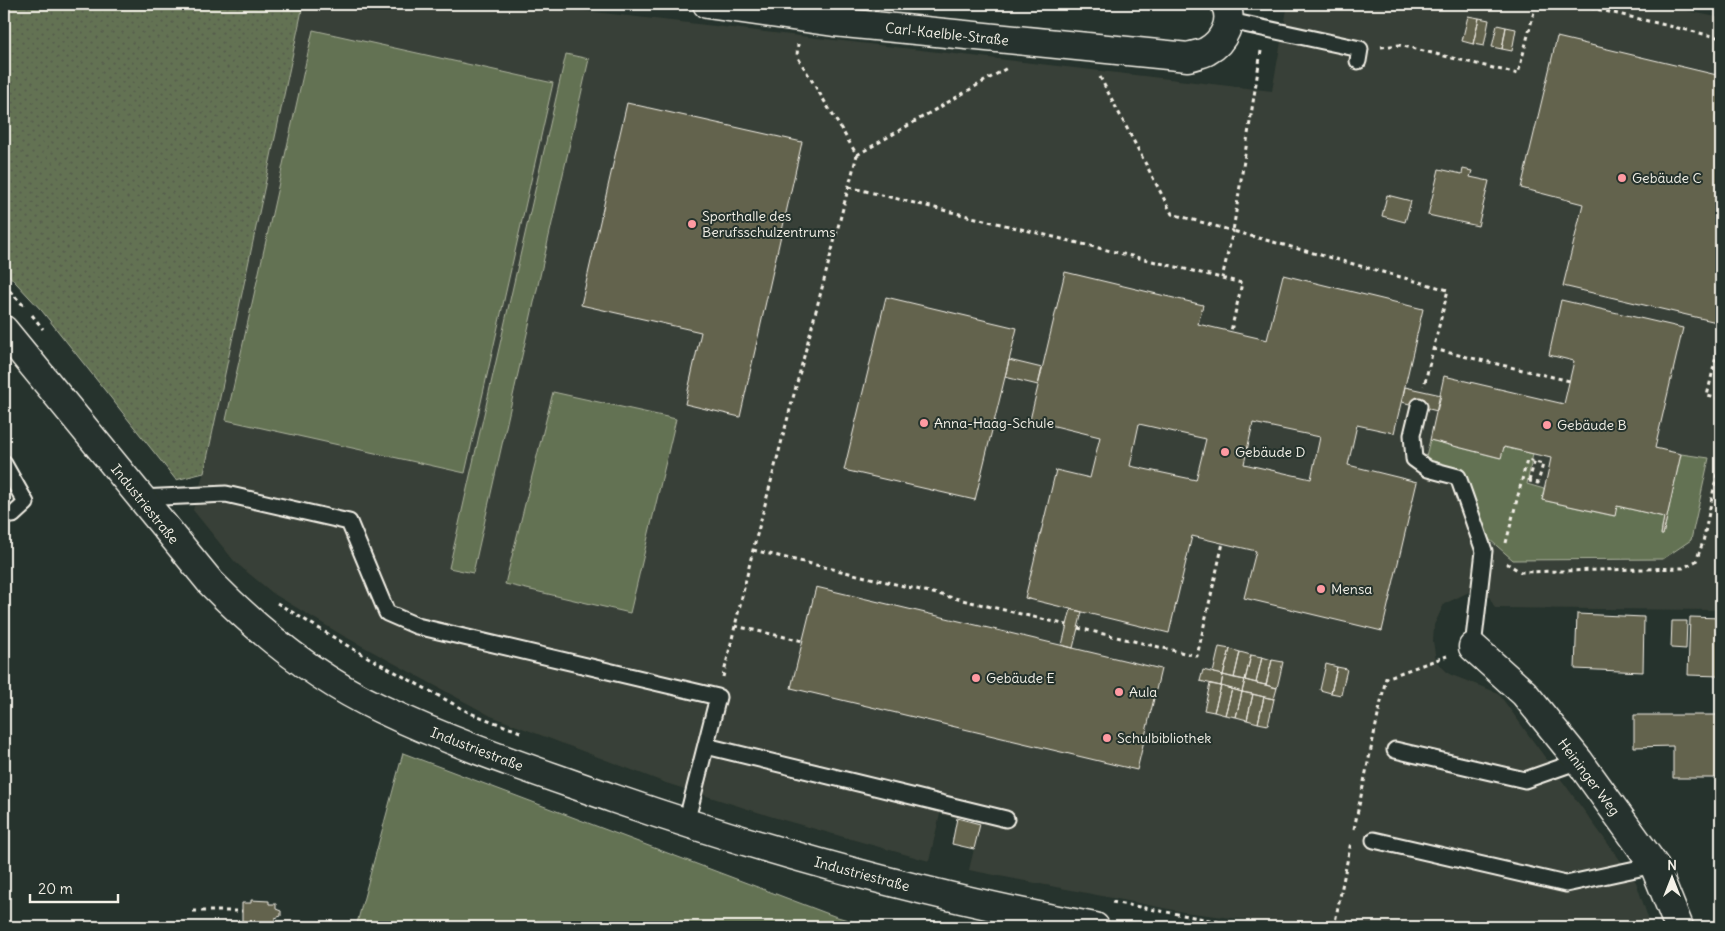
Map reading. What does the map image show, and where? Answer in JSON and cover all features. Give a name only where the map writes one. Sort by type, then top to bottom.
[{"type":"street","name":"Carl-Kaelble-Straße","points":[[707,4],[801,18],[1188,57],[1208,51],[1222,38],[1227,12]]},
{"type":"street","name":"Industriestraße","points":[[4,330],[140,498],[211,583],[240,613],[272,640],[324,677],[379,709],[493,757],[686,823],[848,872],[1012,912],[1095,927]]},
{"type":"street","name":"Heininger Weg","points":[[1473,647],[1524,693],[1579,761],[1654,865],[1679,927]]},
{"type":"lane","points":[[1227,12],[1264,28],[1359,55]]},
{"type":"lane","points":[[1419,406],[1412,435],[1414,459],[1428,469],[1458,477],[1484,551],[1473,647]]},
{"type":"lane","points":[[4,464],[26,503],[13,515],[4,515]]},
{"type":"lane","points":[[140,498],[226,494],[349,522],[387,613],[417,626],[718,697],[686,823]]},
{"type":"lane","points":[[706,746],[1006,819]]},
{"type":"lane","points":[[1395,750],[1526,780],[1579,761]]},
{"type":"lane","points":[[1374,840],[1566,884],[1654,865]]},
{"type":"path","points":[[1359,55],[1399,45],[1518,74],[1536,4]]},
{"type":"path","points":[[1575,4],[1721,38]]},
{"type":"path","points":[[718,697],[753,550],[857,155],[797,56],[801,18]]},
{"type":"path","points":[[1222,278],[1233,231],[1264,28]]},
{"type":"path","points":[[857,155],[1048,44]]},
{"type":"path","points":[[1085,48],[1172,214],[1448,290],[1423,391]]},
{"type":"path","points":[[849,187],[1242,283],[1230,331]]},
{"type":"path","points":[[4,285],[48,334]]},
{"type":"path","points":[[1721,335],[1707,396],[1721,399]]},
{"type":"path","points":[[1433,348],[1570,381]]},
{"type":"path","points":[[1484,551],[1521,572],[1683,568],[1696,561],[1703,542],[1721,454]]},
{"type":"path","points":[[1502,560],[1527,460],[1544,464],[1538,483],[1529,481],[1535,460],[1550,464]]},
{"type":"path","points":[[1078,628],[1197,656],[1223,543]]},
{"type":"path","points":[[753,550],[1067,625]]},
{"type":"path","points":[[274,601],[353,649],[470,713],[526,734]]},
{"type":"path","points":[[734,626],[803,642]]},
{"type":"path","points":[[1334,927],[1386,678],[1473,647]]},
{"type":"path","points":[[1109,902],[1226,923],[1266,927]]},
{"type":"path","points":[[193,911],[242,911]]},
{"type":"shaded area","points":[[303,4],[525,4],[1272,91],[1288,4],[1653,4],[1721,18],[1721,610],[1495,608],[1489,596],[1483,592],[1469,592],[1444,604],[1434,625],[1433,641],[1436,661],[1449,674],[1498,693],[1636,882],[1649,921],[1648,927],[1305,927],[1184,912],[969,870],[980,824],[940,814],[929,861],[773,817],[666,783],[491,716],[342,635],[274,594],[235,562],[193,510],[206,465]]},
{"type":"green space","points":[[4,4],[276,4],[302,10],[204,473],[176,480],[42,311],[4,270]]},
{"type":"green space","points":[[313,30],[553,83],[465,473],[226,420]]},
{"type":"green space","points":[[566,54],[589,59],[473,573],[449,568]]},
{"type":"green space","points":[[553,392],[676,419],[630,613],[505,584]]},
{"type":"green space","points":[[1430,440],[1500,458],[1504,447],[1533,454],[1527,484],[1544,489],[1542,500],[1614,516],[1617,506],[1664,517],[1661,534],[1663,535],[1681,454],[1709,458],[1691,540],[1663,559],[1513,560],[1489,539],[1462,472],[1425,460]]},
{"type":"green space","points":[[403,753],[834,916],[872,927],[356,927]]},
{"type":"building","points":[[1468,16],[1479,18],[1473,44],[1462,41]]},
{"type":"building","points":[[1479,18],[1489,20],[1484,46],[1473,44]]},
{"type":"building","points":[[1497,25],[1506,27],[1502,49],[1492,47]]},
{"type":"building","points":[[1506,27],[1516,29],[1512,51],[1502,49]]},
{"type":"building","name":"Gebäude C","points":[[1557,37],[1721,76],[1721,323],[1563,286],[1583,204],[1521,188]]},
{"type":"building","name":"Sporthalle des Berufsschulzentrums","points":[[627,103],[802,142],[740,417],[685,404],[701,332],[581,305]]},
{"type":"building","points":[[1439,169],[1462,174],[1463,169],[1472,171],[1470,177],[1489,181],[1478,226],[1428,215]]},
{"type":"building","points":[[1387,195],[1411,201],[1405,222],[1382,216]]},
{"type":"building","name":"Gebäude D","points":[[1065,272],[1203,305],[1198,324],[1267,340],[1283,275],[1423,309],[1394,433],[1357,425],[1348,465],[1417,482],[1382,631],[1244,598],[1256,551],[1192,536],[1169,633],[1025,598],[1056,470],[1090,478],[1100,437],[1030,420]],"holes":[[[1253,423],[1320,437],[1311,479],[1244,464]],[[1139,424],[1206,439],[1196,480],[1130,466]]]},
{"type":"building","name":"Anna-Haag-Schule","points":[[886,297],[1017,328],[975,500],[844,470]]},
{"type":"building","name":"Gebäude B","points":[[1561,300],[1683,328],[1655,448],[1681,454],[1663,535],[1661,535],[1664,517],[1617,506],[1615,516],[1542,500],[1551,458],[1504,447],[1501,458],[1430,440],[1444,376],[1564,404],[1574,361],[1549,355]]},
{"type":"building","points":[[1009,360],[1042,368],[1038,385],[1005,377]]},
{"type":"building","points":[[1405,387],[1441,395],[1437,411],[1402,402]]},
{"type":"building","name":"Gebäude E","points":[[816,587],[1161,669],[1137,770],[791,688]]},
{"type":"building","points":[[1071,609],[1082,612],[1073,648],[1062,645]]},
{"type":"building","points":[[1577,614],[1644,617],[1643,672],[1575,669]]},
{"type":"building","points":[[1690,617],[1721,618],[1721,676],[1688,675]]},
{"type":"building","points":[[1672,621],[1687,621],[1686,649],[1671,648]]},
{"type":"building","points":[[1219,647],[1230,649],[1223,675],[1213,673]]},
{"type":"building","points":[[1230,649],[1240,652],[1234,678],[1223,675]]},
{"type":"building","points":[[1240,652],[1251,655],[1245,680],[1234,678]]},
{"type":"building","points":[[1251,655],[1262,657],[1256,683],[1245,680]]},
{"type":"building","points":[[1262,657],[1272,660],[1266,685],[1256,683]]},
{"type":"building","points":[[1272,660],[1283,662],[1277,688],[1266,685]]},
{"type":"building","points":[[1326,664],[1337,667],[1331,693],[1320,690]]},
{"type":"building","points":[[1337,667],[1347,669],[1341,695],[1331,693]]},
{"type":"building","points":[[1203,670],[1223,675],[1221,686],[1200,681]]},
{"type":"building","points":[[1223,675],[1245,680],[1242,692],[1221,686]]},
{"type":"building","points":[[1245,680],[1277,688],[1274,699],[1242,692]]},
{"type":"building","points":[[1210,684],[1221,686],[1214,712],[1204,710]]},
{"type":"building","points":[[1221,686],[1232,689],[1225,715],[1214,712]]},
{"type":"building","points":[[1232,689],[1242,692],[1236,717],[1225,715]]},
{"type":"building","points":[[1242,692],[1253,694],[1247,720],[1236,717]]},
{"type":"building","points":[[1253,694],[1264,697],[1258,723],[1247,720]]},
{"type":"building","points":[[1264,697],[1274,699],[1268,725],[1258,723]]},
{"type":"building","points":[[1634,715],[1721,715],[1721,778],[1673,778],[1673,746],[1634,747]]},
{"type":"building","points":[[957,818],[980,824],[974,849],[952,844]]},
{"type":"building","points":[[251,900],[269,901],[269,904],[276,904],[276,909],[281,911],[281,916],[275,918],[275,922],[267,922],[267,924],[242,921],[242,903],[251,903]]},
{"type":"place","name":"Gebäude C","points":[[1622,178]]},
{"type":"place","name":"Sporthalle des Berufsschulzentrums","points":[[692,224]]},
{"type":"place","name":"Anna-Haag-Schule","points":[[924,423]]},
{"type":"place","name":"Gebäude B","points":[[1547,425]]},
{"type":"place","name":"Gebäude D","points":[[1225,452]]},
{"type":"place","name":"Mensa","points":[[1321,589]]},
{"type":"place","name":"Gebäude E","points":[[976,678]]},
{"type":"place","name":"Aula","points":[[1119,692]]},
{"type":"place","name":"Schulbibliothek","points":[[1107,738]]}]
